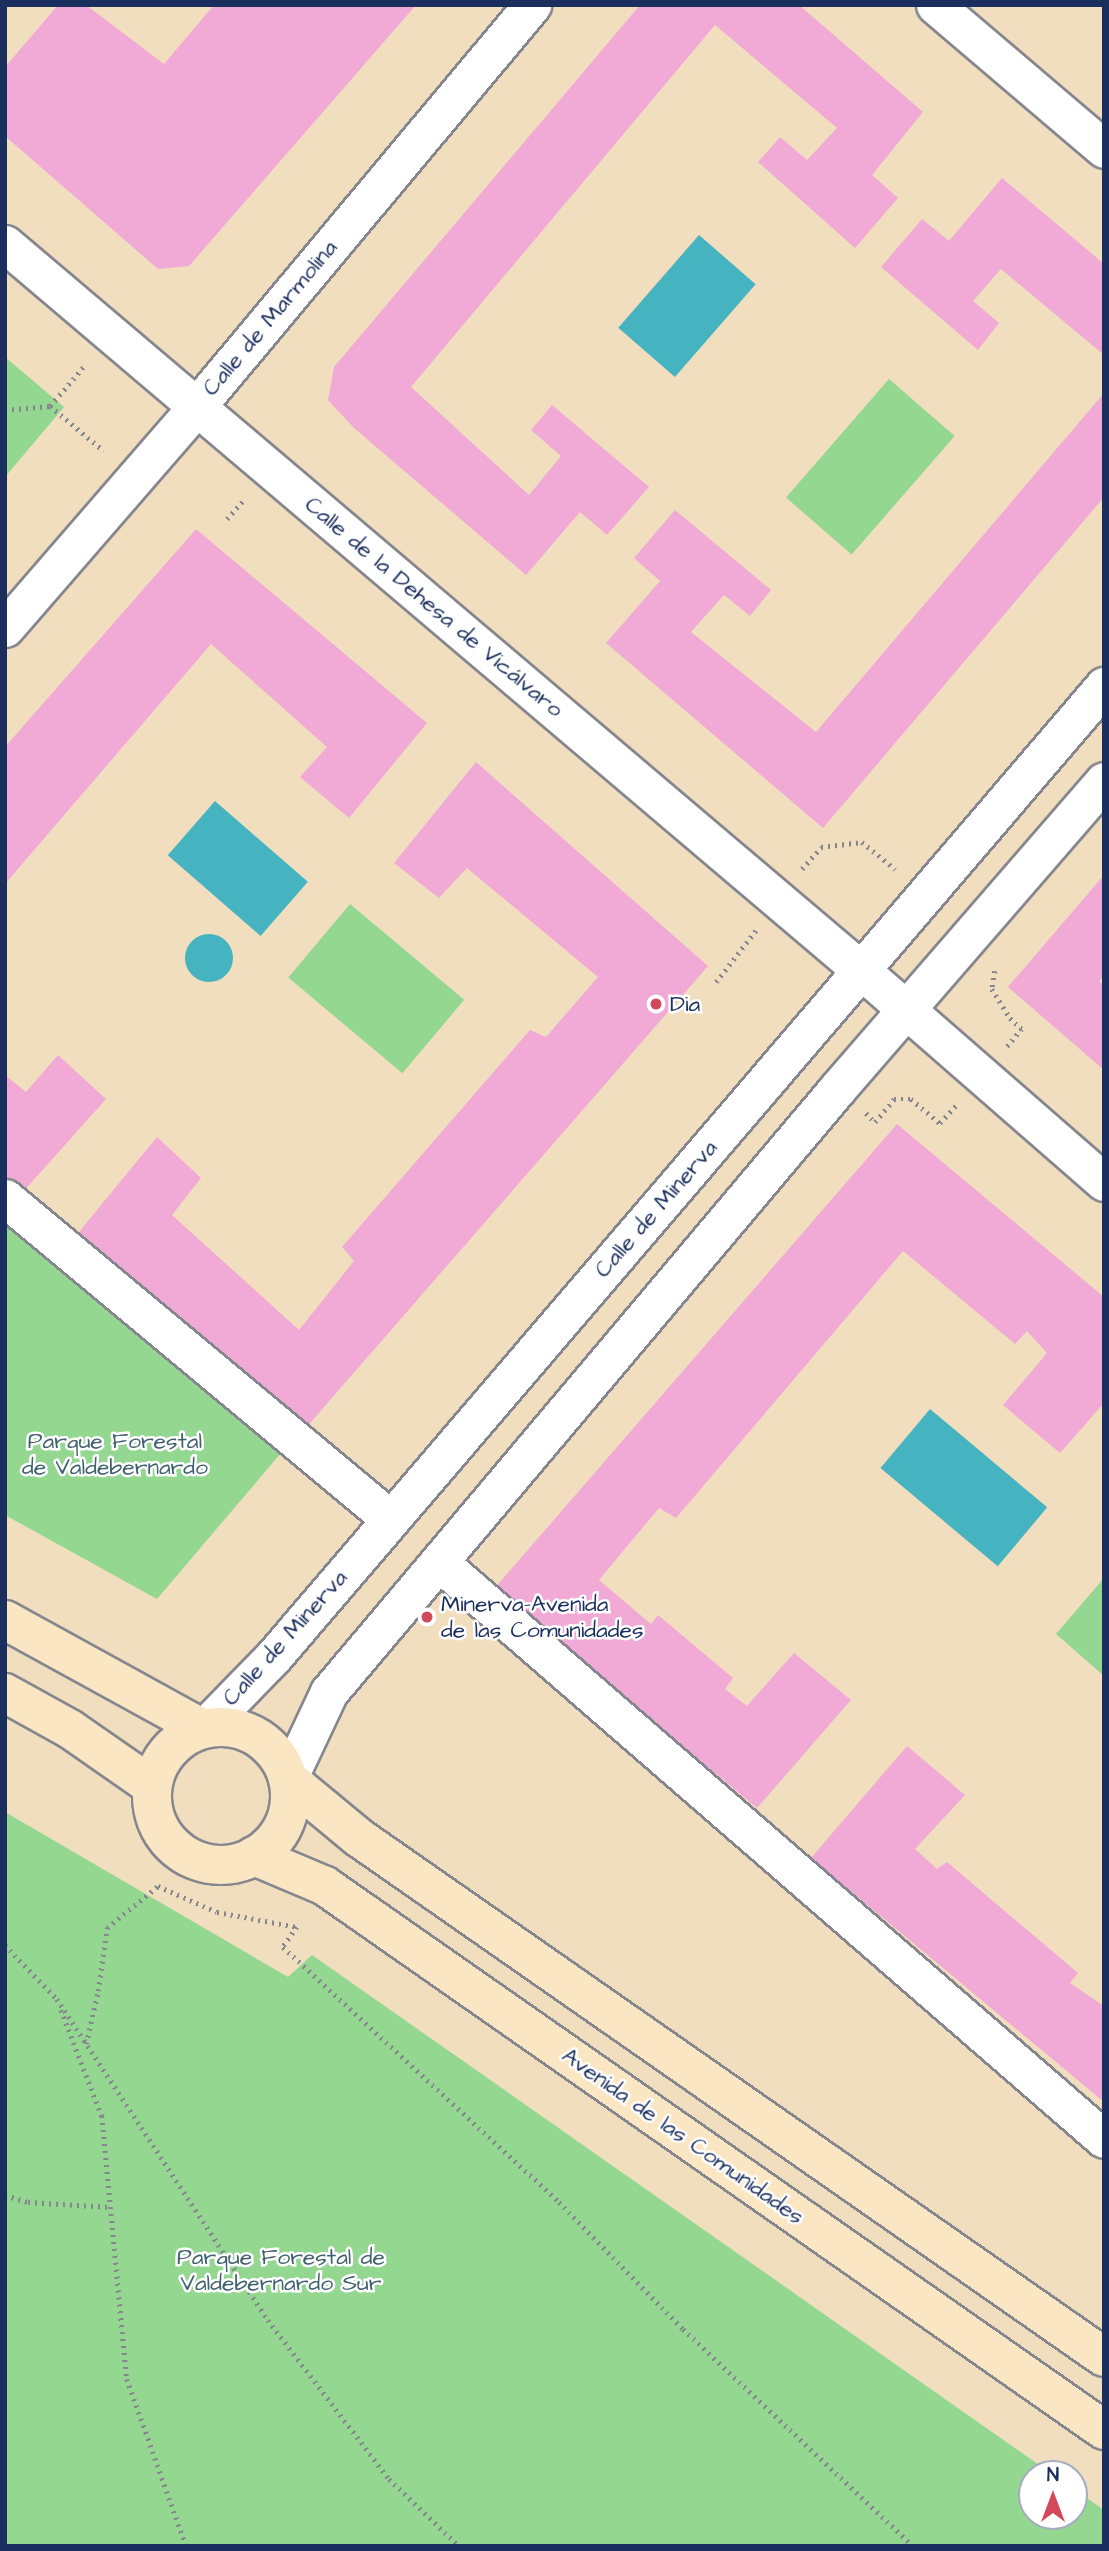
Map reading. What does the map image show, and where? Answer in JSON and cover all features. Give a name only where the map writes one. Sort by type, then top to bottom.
[{"type":"street","name":"Calle de Marmolina","points":[[5,628],[197,406],[532,5]]},
{"type":"street","points":[[934,5],[1104,149]]},
{"type":"street","name":"Calle de la Dehesa de Vicálvaro","points":[[5,244],[862,971]]},
{"type":"street","name":"Calle de Minerva","points":[[203,1729],[274,1656],[388,1518],[862,971],[1104,686]]},
{"type":"street","points":[[1104,781],[329,1692],[288,1779],[289,1805],[280,1831],[254,1856],[230,1864],[204,1863],[181,1853],[163,1835],[153,1812],[152,1786],[156,1770],[175,1744],[203,1729],[230,1727],[256,1736],[276,1755],[288,1779],[358,1837],[1104,2357]]},
{"type":"street","points":[[862,971],[1104,1182]]},
{"type":"street","points":[[5,1198],[388,1518]]},
{"type":"street","points":[[439,1562],[1104,2139]]},
{"type":"street","points":[[5,1620],[203,1729]]},
{"type":"street","points":[[5,1693],[70,1729],[152,1786]]},
{"type":"street","name":"Avenida de las Comunidades","points":[[254,1856],[325,1886],[1104,2430]]},
{"type":"path","points":[[50,406],[86,363]]},
{"type":"path","points":[[5,410],[50,406],[104,451]]},
{"type":"path","points":[[227,519],[254,487]]},
{"type":"path","points":[[795,878],[821,847],[862,842],[905,877]]},
{"type":"path","points":[[716,982],[758,928]]},
{"type":"path","points":[[1001,965],[993,973],[992,989],[1010,1018],[1022,1029],[1006,1048]]},
{"type":"path","points":[[875,1122],[894,1099],[911,1099],[940,1123],[962,1098]]},
{"type":"path","points":[[86,2043],[98,1991],[107,1927],[158,1886],[217,1912],[297,1927],[283,1947],[559,2202],[683,2329],[914,2546]]},
{"type":"path","points":[[5,1945],[57,1999],[268,2320],[389,2479],[460,2546]]},
{"type":"path","points":[[57,1999],[102,2116],[127,2379],[186,2546]]},
{"type":"path","points":[[5,2194],[27,2202],[110,2207]]},
{"type":"green space","points":[[5,357],[64,407],[5,477]]},
{"type":"green space","points":[[889,379],[955,436],[852,555],[786,497]]},
{"type":"green space","points":[[350,904],[464,1000],[402,1073],[288,978]]},
{"type":"green space","name":"Parque Forestal de Valdebernardo","points":[[5,1224],[281,1453],[157,1599],[5,1515]]},
{"type":"green space","points":[[1104,1578],[1104,1676],[1056,1634]]},
{"type":"green space","name":"Parque Forestal de Valdebernardo Sur","points":[[5,1812],[288,1977],[312,1955],[1032,2460],[1018,2460],[1018,2530],[1088,2530],[1088,2499],[1104,2510],[1104,2546],[5,2546]]},
{"type":"water","points":[[699,235],[756,284],[675,377],[618,328]]},
{"type":"water","points":[[215,801],[308,882],[261,936],[168,855]]},
{"type":"water","points":[[209,934],[226,941],[233,958],[226,975],[209,982],[192,975],[185,958],[192,941]]},
{"type":"water","points":[[930,1409],[1047,1507],[998,1566],[881,1468]]},
{"type":"building","points":[[58,5],[86,5],[164,64],[214,5],[416,5],[189,266],[158,269],[5,136],[5,67]]},
{"type":"building","points":[[640,5],[799,5],[923,112],[872,175],[898,198],[855,248],[758,162],[780,137],[807,160],[837,128],[715,25],[411,387],[529,495],[561,456],[531,430],[552,405],[649,487],[607,535],[580,512],[526,575],[354,428],[328,400],[334,367]]},
{"type":"building","points":[[1002,178],[1104,264],[1104,355],[1001,269],[973,301],[999,323],[978,350],[881,267],[922,219],[949,241]]},
{"type":"building","points":[[1104,393],[1104,497],[823,828],[606,643],[660,581],[634,558],[675,510],[771,590],[750,616],[724,595],[691,632],[816,732]]},
{"type":"building","points":[[196,529],[427,723],[349,818],[300,777],[327,747],[211,644],[5,884],[5,747]]},
{"type":"building","points":[[476,762],[708,966],[304,1430],[74,1238],[157,1137],[201,1178],[172,1215],[299,1330],[354,1261],[342,1247],[530,1030],[546,1037],[598,977],[467,868],[439,898],[394,863]]},
{"type":"building","points":[[1104,875],[1104,976],[1099,981],[1104,986],[1104,1070],[1008,987]]},
{"type":"building","points":[[58,1055],[106,1099],[22,1193],[5,1179],[5,1075],[26,1092]]},
{"type":"building","points":[[897,1124],[1104,1297],[1104,1403],[1060,1453],[1003,1405],[1047,1353],[1027,1331],[1015,1344],[903,1251],[676,1518],[659,1508],[599,1580],[651,1624],[658,1615],[733,1678],[725,1689],[747,1706],[794,1653],[851,1700],[757,1808],[494,1589]]},
{"type":"building","points":[[907,1746],[965,1795],[915,1849],[937,1869],[947,1862],[1078,1973],[1070,1983],[1104,2006],[1104,2102],[811,1858]]},
{"type":"place","name":"Dia","points":[[656,1004]]},
{"type":"place","name":"Minerva-Avenida de las Comunidades","points":[[427,1617]]}]
